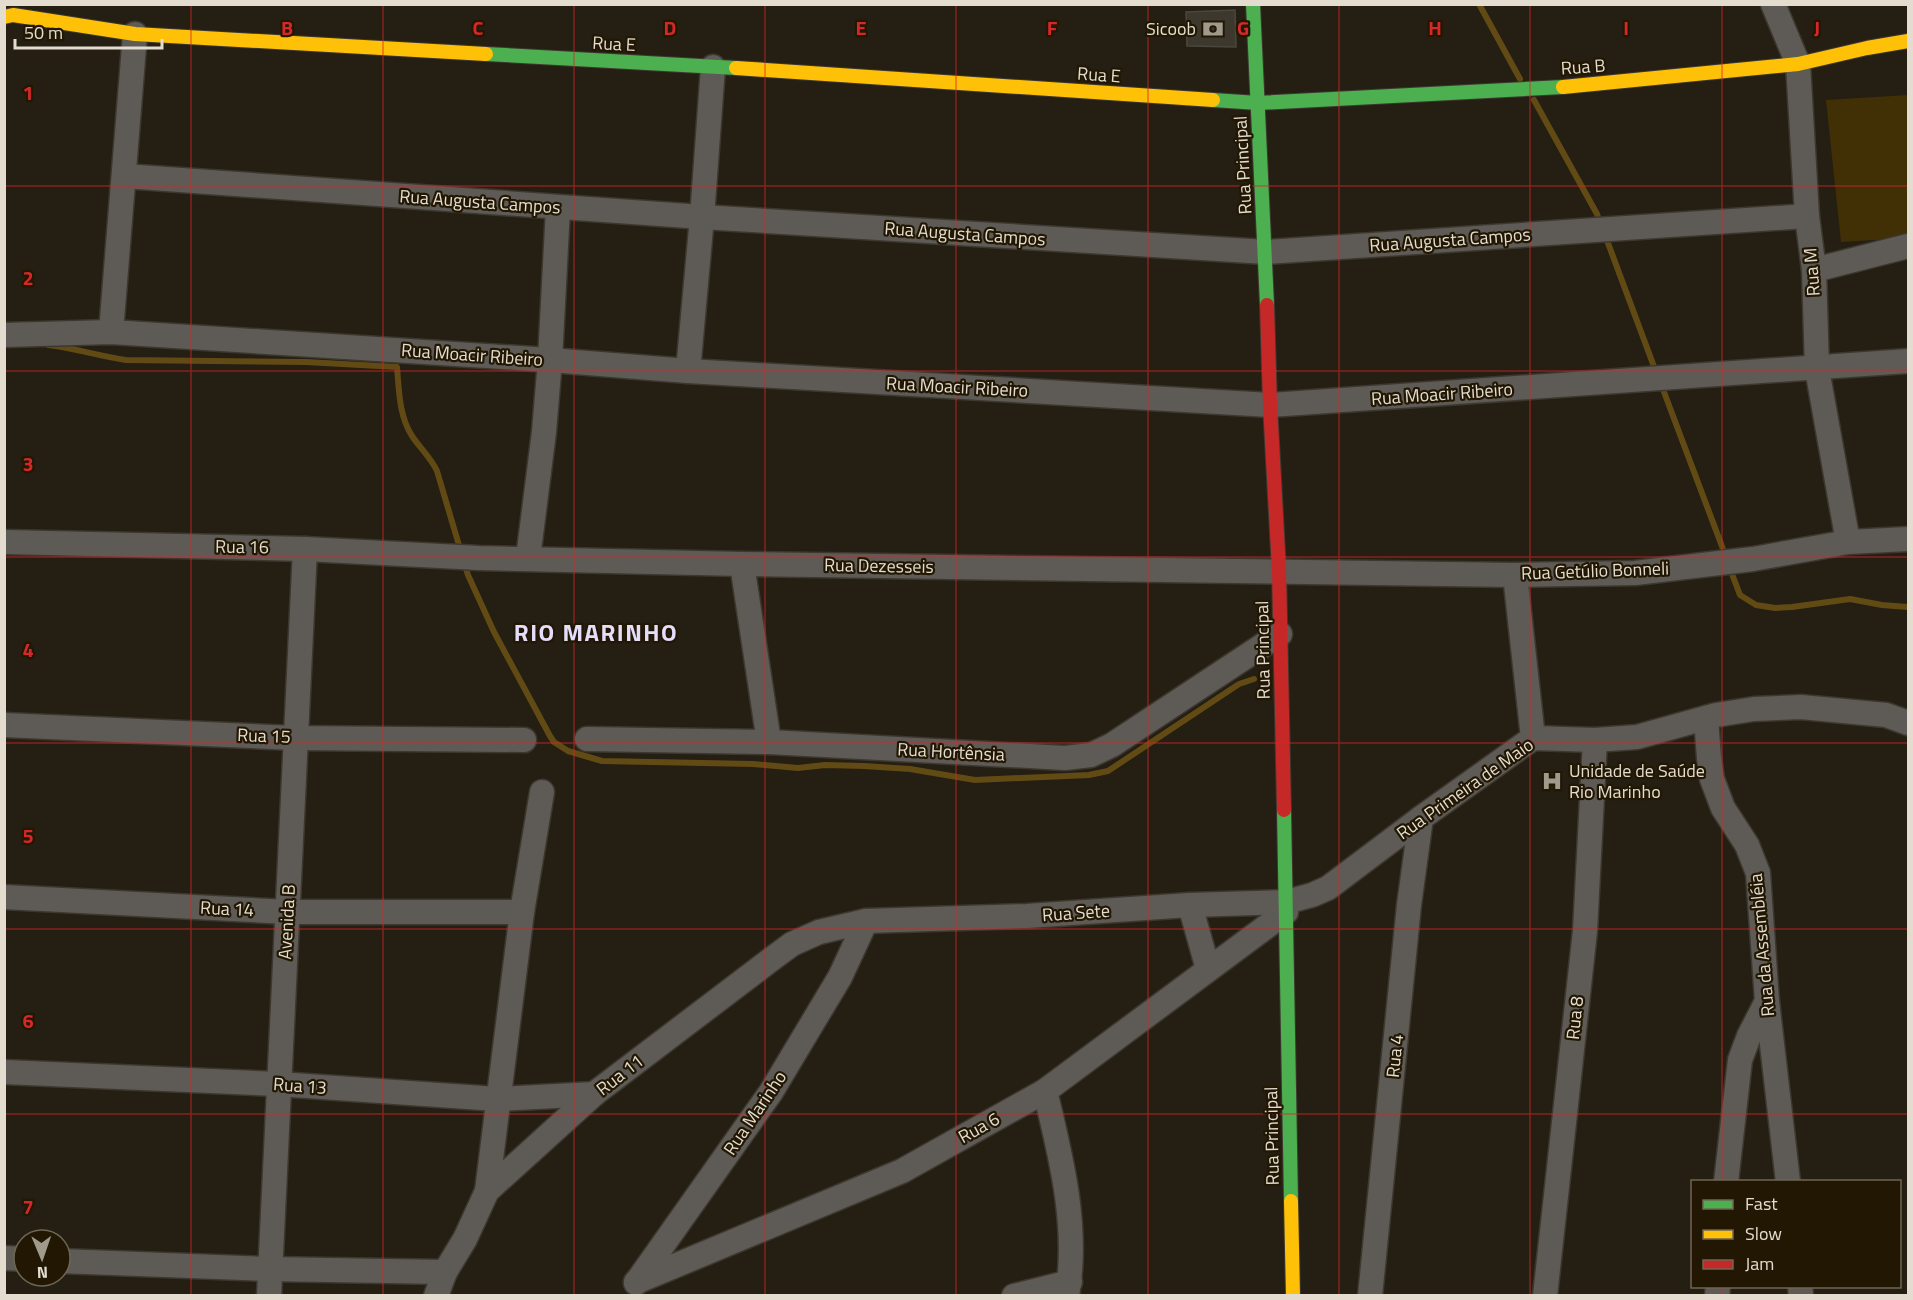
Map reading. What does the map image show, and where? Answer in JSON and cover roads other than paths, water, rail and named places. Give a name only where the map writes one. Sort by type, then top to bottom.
[{"type":"street","name":"Rua Principal","points":[[1254,4],[1266,252],[1270,405],[1280,570],[1293,1296]]},
{"type":"street","name":"Rua M","points":[[1773,4],[1798,64],[1807,216],[1814,270],[1817,369],[1848,542]]},
{"type":"street","name":"Rua E","points":[[4,17],[13,15],[135,34],[1258,103]]},
{"type":"street","points":[[111,332],[135,34]]},
{"type":"street","name":"Rua B","points":[[1258,103],[1585,86],[1798,64],[1908,41]]},
{"type":"street","points":[[688,371],[702,218],[712,68]]},
{"type":"street","name":"Rua Augusta Campos","points":[[124,176],[702,218],[1266,252],[1807,216]]},
{"type":"street","points":[[528,558],[544,432],[558,208]]},
{"type":"street","points":[[1814,270],[1908,246]]},
{"type":"street","name":"Rua Moacir Ribeiro","points":[[4,335],[111,332],[688,371],[1270,405],[1908,361]]},
{"type":"street","name":"Rua Getúlio Bonneli","points":[[1280,570],[1515,575],[1635,573],[1753,559],[1848,542],[1908,539]]},
{"type":"street","name":"Rua 16","points":[[4,542],[305,549],[479,558]]},
{"type":"street","name":"Avenida B","points":[[268,1296],[305,549]]},
{"type":"street","name":"Rua Dezesseis","points":[[479,558],[742,564],[1280,570]]},
{"type":"street","points":[[742,564],[769,742]]},
{"type":"street","points":[[1515,575],[1533,738]]},
{"type":"street","name":"Rua Hortênsia","points":[[587,739],[769,742],[1065,758],[1091,755],[1112,745],[1280,634]]},
{"type":"street","name":"Rua Primeira de Maio","points":[[1286,907],[1328,888],[1420,818],[1533,738],[1595,740],[1637,737],[1706,718],[1754,709],[1801,707],[1886,715],[1908,723]]},
{"type":"street","name":"Rua da Assembléia","points":[[1706,718],[1708,758],[1712,779],[1723,808],[1747,845],[1758,873],[1767,1001],[1788,1180]]},
{"type":"street","name":"Rua 15","points":[[4,724],[296,738],[524,740]]},
{"type":"street","name":"Rua 8","points":[[1545,1296],[1585,931],[1595,740]]},
{"type":"street","points":[[487,1191],[522,912],[542,792]]},
{"type":"street","name":"Rua 4","points":[[1370,1296],[1409,905],[1420,818]]},
{"type":"street","name":"Rua 14","points":[[4,897],[288,912],[522,912]]},
{"type":"street","points":[[1190,905],[1208,969]]},
{"type":"street","name":"Rua Sete","points":[[866,921],[1027,916],[1190,905],[1286,907]]},
{"type":"street","name":"Rua 6","points":[[633,1289],[902,1172],[1045,1091],[1208,969],[1286,907]]},
{"type":"street","name":"Rua 11","points":[[436,1296],[445,1272],[465,1239],[487,1191],[594,1094],[792,944],[819,932],[866,921]]},
{"type":"street","name":"Rua Marinho","points":[[633,1289],[771,1092],[840,976],[866,921]]},
{"type":"street","points":[[1726,1180],[1740,1060],[1749,1036],[1767,1001]]},
{"type":"street","name":"Rua 13","points":[[4,1072],[278,1084],[497,1098],[594,1094]]},
{"type":"street","points":[[1014,1296],[1069,1289],[1070,1221],[1063,1171],[1045,1091]]},
{"type":"street","points":[[72,1261],[269,1269],[445,1272]]},
{"type":"waterway","points":[[1479,4],[1520,79]]},
{"type":"waterway","points":[[1534,100],[1601,225]]},
{"type":"waterway","points":[[1605,235],[1656,372]]},
{"type":"waterway","points":[[48,345],[126,360],[306,362],[397,367],[404,420],[412,436],[437,471],[461,552]]},
{"type":"waterway","points":[[1661,384],[1726,557]]},
{"type":"waterway","points":[[464,562],[494,632],[554,742],[568,751],[602,761],[753,764],[798,768],[825,765],[864,766],[910,769],[975,780],[1089,775],[1108,771],[1239,684],[1254,679]]},
{"type":"waterway","points":[[1729,566],[1740,595],[1756,605],[1775,608],[1792,607],[1850,599],[1908,607]]},
{"type":"place","name":"Sicoob","points":[[1213,29]]},
{"type":"place","name":"Unidade de Saúde Rio Marinho","points":[[1552,781]]},
{"type":"district","name":"RIO MARINHO","points":[[596,633]]}]
